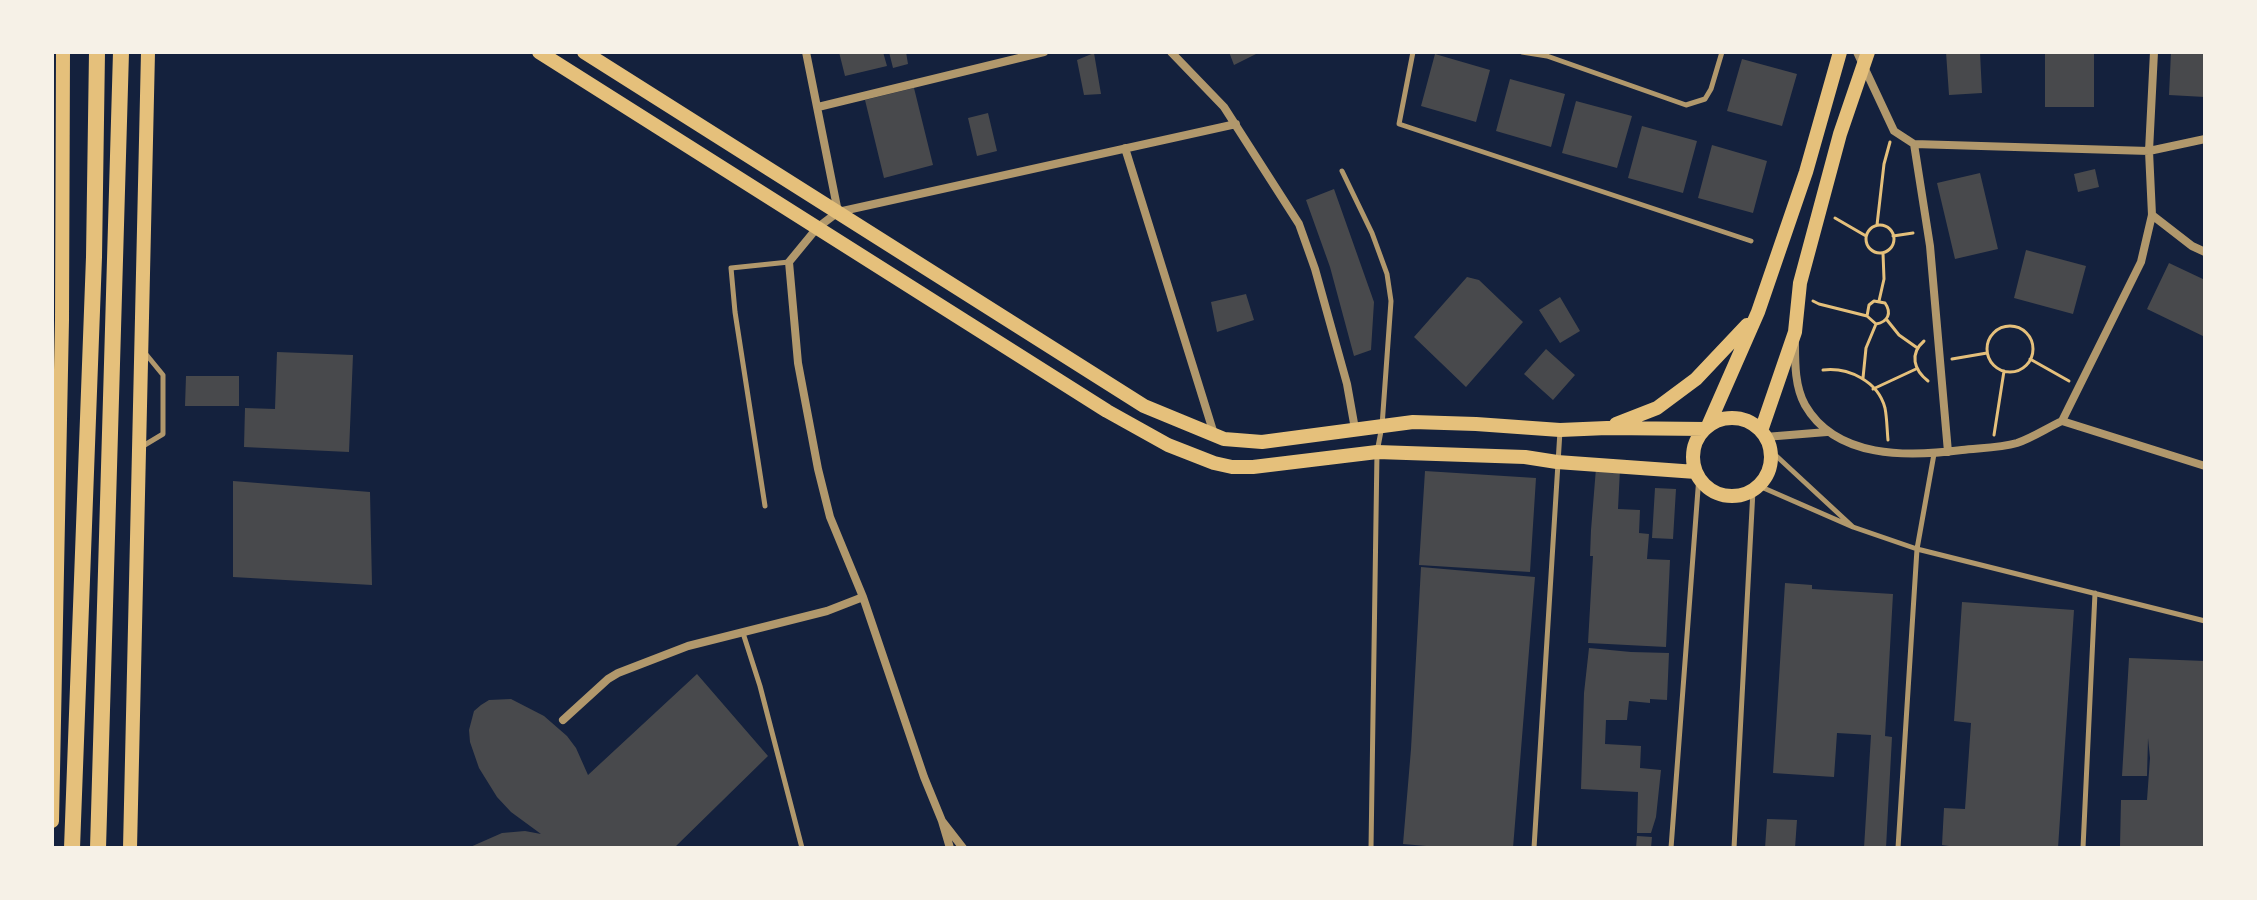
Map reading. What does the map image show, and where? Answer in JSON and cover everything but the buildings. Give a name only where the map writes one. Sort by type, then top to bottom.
[{"type":"highway","points":[[72,848],[94,257],[97,52]]},
{"type":"highway","points":[[98,848],[121,52]]},
{"type":"main road","points":[[52,821],[56,388],[62,320],[63,52]]},
{"type":"main road","points":[[130,848],[148,52]]},
{"type":"main road","points":[[539,52],[1107,411],[1168,445],[1214,463],[1253,467],[1377,452],[1511,456],[1697,474]]},
{"type":"main road","points":[[584,52],[1144,406],[1215,436],[1262,442],[1413,422],[1560,430],[1706,428]]},
{"type":"main road","points":[[1706,428],[1758,312],[1806,172],[1840,52]]},
{"type":"main road","points":[[1766,439],[1746,420],[1733,417],[1720,419],[1706,428],[1694,447],[1693,460],[1697,474],[1712,491],[1736,496],[1756,488],[1767,476],[1771,464],[1766,439],[1795,332],[1799,293],[1863,56]]},
{"type":"main road","points":[[1607,428],[1657,408],[1696,379],[1758,312]]},
{"type":"street","points":[[806,52],[838,212]]},
{"type":"street","points":[[818,107],[1044,52]]},
{"type":"street","points":[[1171,52],[1224,107],[1299,224],[1347,384],[1355,429]]},
{"type":"street","points":[[1795,332],[1795,373],[1805,404],[1827,432],[1855,446],[1889,452],[1934,454],[2017,443],[2062,421],[2141,262],[2152,215],[2149,151],[2154,52]]},
{"type":"street","points":[[1863,56],[1894,131],[1914,144],[2149,151],[2205,139]]},
{"type":"street","points":[[950,848],[863,597],[830,517],[798,363],[789,262],[817,228],[838,212],[1236,124]]},
{"type":"street","points":[[1914,144],[1928,230],[1948,452]]},
{"type":"street","points":[[1125,148],[1215,436]]},
{"type":"street","points":[[2152,215],[2192,246],[2205,252]]},
{"type":"street","points":[[2062,421],[2205,466]]},
{"type":"street","points":[[1766,439],[1827,432]]},
{"type":"street","points":[[563,720],[612,676],[679,649],[827,611],[863,597]]},
{"type":"street","points":[[942,821],[963,848]]},
{"type":"lane","points":[[1413,52],[1399,124],[1751,241]]},
{"type":"lane","points":[[1522,52],[1547,56],[1686,105],[1705,99],[1722,52]]},
{"type":"lane","points":[[1342,171],[1372,233],[1387,274],[1391,301],[1382,426],[1377,452],[1371,848]]},
{"type":"lane","points":[[765,506],[731,268],[789,262]]},
{"type":"lane","points":[[52,341],[59,340],[62,320]]},
{"type":"lane","points":[[139,448],[163,434],[163,375],[141,348]]},
{"type":"lane","points":[[1534,848],[1560,430]]},
{"type":"lane","points":[[1766,439],[1853,527]]},
{"type":"lane","points":[[1898,848],[1917,549],[1934,454]]},
{"type":"lane","points":[[1671,848],[1697,474]]},
{"type":"lane","points":[[1734,848],[1756,488],[1917,549],[2205,621]]},
{"type":"lane","points":[[2083,848],[2095,593]]},
{"type":"lane","points":[[743,632],[802,848]]},
{"type":"path","points":[[1877,225],[1884,164],[1894,131]]},
{"type":"path","points":[[1820,210],[1866,236]]},
{"type":"path","points":[[1877,225],[1889,228],[1893,236],[1893,246],[1883,253],[1871,250],[1867,245],[1866,236],[1877,225]]},
{"type":"path","points":[[1893,236],[1928,230]]},
{"type":"path","points":[[1879,301],[1884,279],[1883,253]]},
{"type":"path","points":[[1799,293],[1819,304],[1867,316],[1876,324]]},
{"type":"path","points":[[1867,316],[1869,305],[1879,301],[1889,308],[1887,320]]},
{"type":"path","points":[[1887,320],[1899,335],[1917,348]]},
{"type":"path","points":[[1863,379],[1866,348],[1876,324],[1887,320]]},
{"type":"path","points":[[2009,326],[2017,327],[2032,344],[2030,359],[2019,370],[2004,371],[1991,362],[1987,353],[1990,339],[1994,333],[2009,326]]},
{"type":"path","points":[[1939,337],[1928,339],[1917,348],[1914,359],[1916,369],[1930,382],[1943,383]]},
{"type":"path","points":[[1941,361],[1987,353]]},
{"type":"path","points":[[2030,359],[2079,386]]},
{"type":"path","points":[[1823,370],[1836,368],[1863,379],[1881,398],[1885,407],[1889,452]]},
{"type":"path","points":[[1873,389],[1916,369]]},
{"type":"path","points":[[1993,446],[2004,371]]}]
